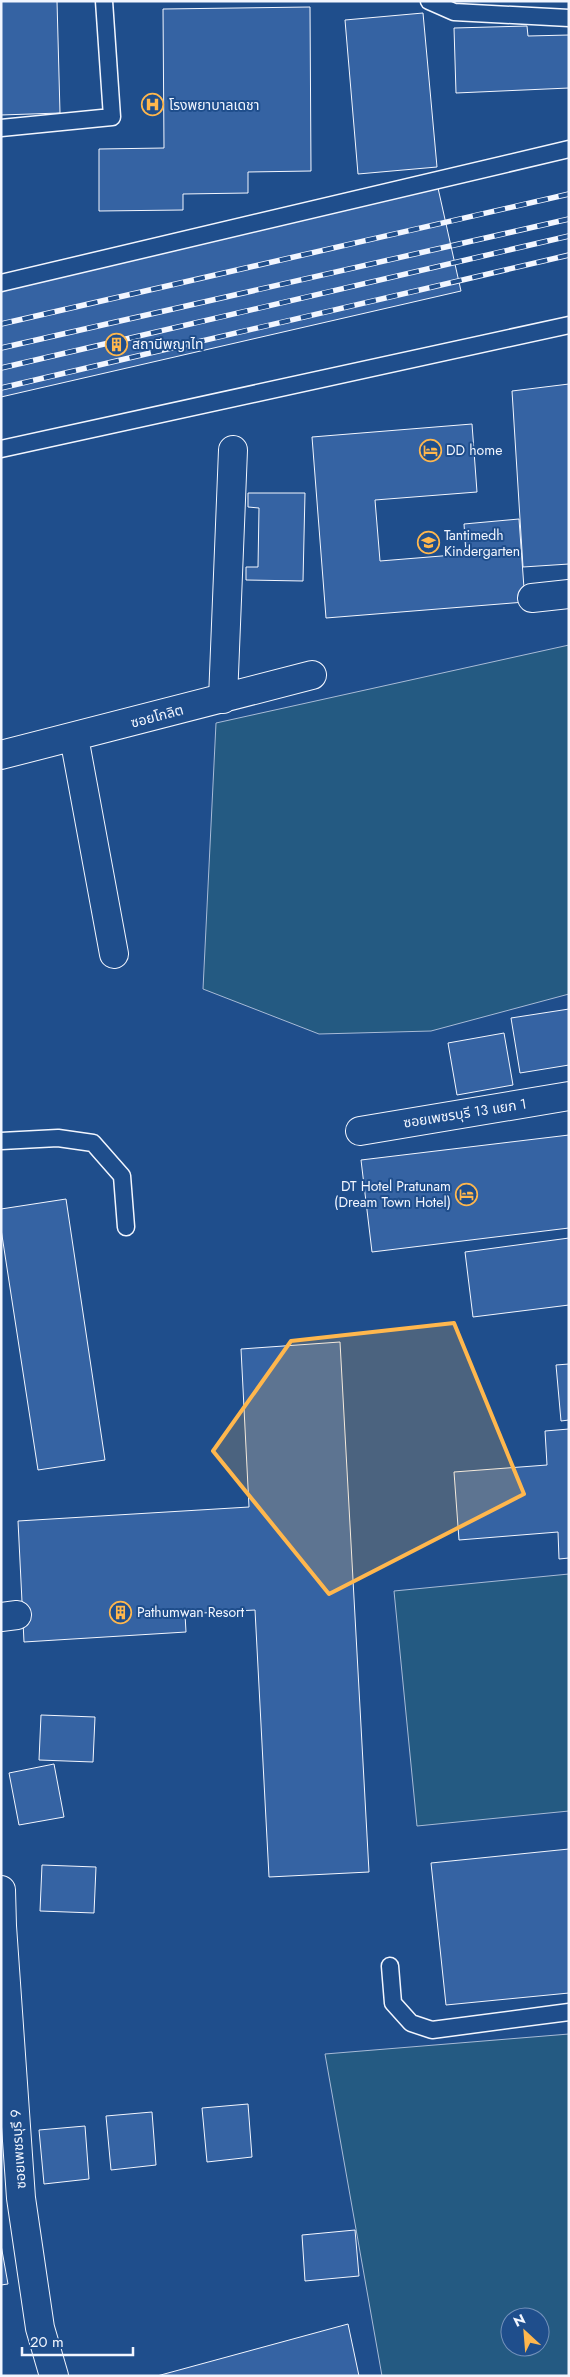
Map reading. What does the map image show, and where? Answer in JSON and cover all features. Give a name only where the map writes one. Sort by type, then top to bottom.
[{"type":"street","points":[[223,698],[232,450]]},
{"type":"street","points":[[532,598],[569,594]]},
{"type":"street","name":"ซอยโกลิต","points":[[1,755],[312,675]]},
{"type":"street","points":[[74,737],[114,954]]},
{"type":"street","name":"ซอยเพชรบุรี 13 แยก 1","points":[[360,1131],[569,1096]]},
{"type":"street","name":"ซอยเพชรบุรี 9","points":[[1,1890],[4,2007],[21,2198],[40,2328],[54,2376]]},
{"type":"lane","points":[[1,128],[112,117],[104,1]]},
{"type":"lane","points":[[429,1],[454,12],[569,18]]},
{"type":"lane","points":[[1,283],[569,149]]},
{"type":"lane","points":[[1,450],[569,325]]},
{"type":"lane","points":[[1,1141],[58,1138],[93,1143],[122,1176],[126,1227]]},
{"type":"lane","points":[[390,1966],[393,2002],[411,2022],[432,2030],[569,2012]]},
{"type":"highlighted area","points":[[454,1323],[524,1494],[329,1594],[213,1451],[291,1341]]},
{"type":"shaded area","points":[[569,645],[569,994],[431,1031],[319,1034],[203,989],[216,723]]},
{"type":"shaded area","points":[[569,1574],[569,1811],[417,1826],[394,1591]]},
{"type":"shaded area","points":[[569,2034],[569,2376],[382,2376],[325,2054]]},
{"type":"building","points":[[1,1],[57,1],[60,113],[1,115]]},
{"type":"building","points":[[310,7],[311,171],[248,172],[248,193],[183,194],[183,210],[99,211],[99,149],[164,148],[163,9]]},
{"type":"building","points":[[423,13],[437,167],[358,174],[345,20]]},
{"type":"building","points":[[527,26],[528,36],[569,35],[569,88],[456,93],[454,28]]},
{"type":"building","name":"สถานีพญาไท","points":[[438,188],[461,291],[1,397],[1,289]]},
{"type":"building","points":[[569,384],[569,564],[523,567],[512,391]]},
{"type":"building","points":[[472,424],[477,492],[375,500],[380,561],[466,554],[464,524],[519,519],[525,602],[326,618],[312,437]]},
{"type":"building","points":[[248,493],[305,493],[303,581],[246,580],[246,567],[258,567],[259,508],[248,507]]},
{"type":"building","points":[[569,1009],[569,1065],[520,1073],[511,1018]]},
{"type":"building","points":[[504,1033],[513,1085],[457,1095],[448,1043]]},
{"type":"building","name":"DT Hotel Pratunam (Dream Town Hotel)","points":[[569,1135],[569,1228],[372,1252],[361,1160]]},
{"type":"building","points":[[66,1199],[105,1460],[38,1470],[1,1229],[1,1209]]},
{"type":"building","points":[[569,1238],[569,1305],[473,1317],[465,1252]]},
{"type":"building","name":"Pathumwan Resort","points":[[340,1342],[369,1872],[269,1877],[255,1610],[185,1614],[186,1632],[24,1642],[18,1521],[249,1507],[241,1349]]},
{"type":"building","points":[[569,1364],[569,1420],[561,1421],[556,1365]]},
{"type":"building","points":[[569,1429],[569,1558],[559,1559],[558,1532],[459,1540],[454,1472],[547,1465],[545,1431]]},
{"type":"building","points":[[41,1715],[95,1717],[93,1762],[39,1760]]},
{"type":"building","points":[[54,1764],[64,1817],[19,1825],[9,1773]]},
{"type":"building","points":[[569,1849],[569,1993],[446,2005],[431,1863]]},
{"type":"building","points":[[42,1865],[96,1867],[94,1913],[40,1911]]},
{"type":"building","points":[[248,2104],[252,2157],[207,2162],[202,2108]]},
{"type":"building","points":[[152,2112],[156,2165],[111,2170],[106,2116]]},
{"type":"building","points":[[85,2126],[89,2179],[44,2184],[39,2130]]},
{"type":"building","points":[[355,2230],[359,2276],[305,2281],[302,2235]]},
{"type":"building","points":[[1,2245],[8,2284],[1,2285]]},
{"type":"building","points":[[348,2324],[359,2376],[157,2376]]},
{"type":"railway","points":[[1,324],[569,194]]},
{"type":"railway","points":[[1,348],[569,219]]},
{"type":"railway","points":[[1,368],[569,236]]},
{"type":"railway","points":[[1,388],[569,255]]},
{"type":"place","name":"โรงพยาบาลเดชา","points":[[153,105]]},
{"type":"place","name":"สถานีพญาไท","points":[[116,344]]},
{"type":"place","name":"DD home","points":[[430,450]]},
{"type":"place","name":"Tantimedh Kindergarten","points":[[428,543]]},
{"type":"place","name":"DT Hotel Pratunam (Dream Town Hotel)","points":[[467,1194]]},
{"type":"place","name":"Pathumwan Resort","points":[[121,1612]]}]
